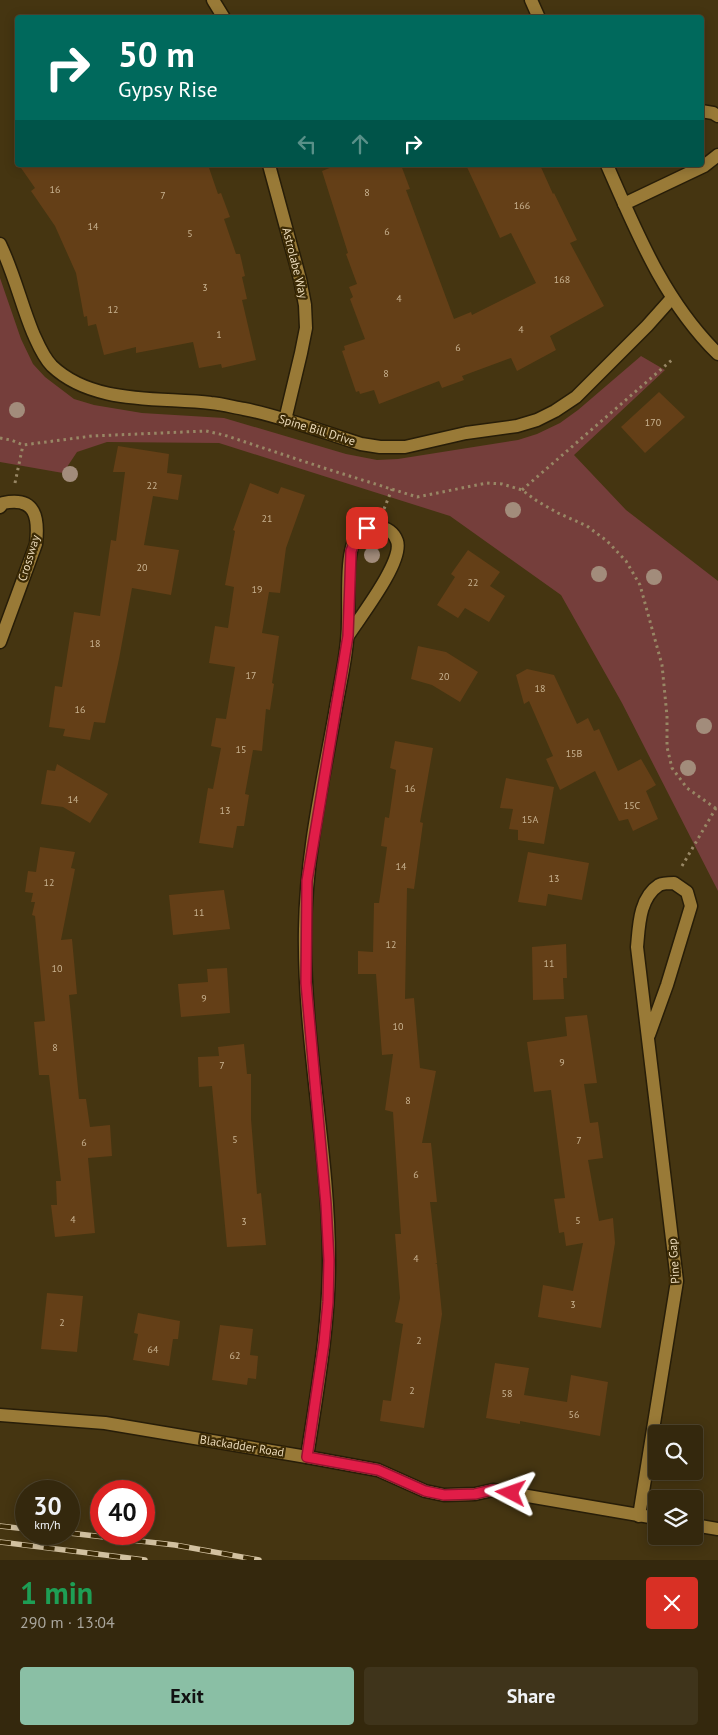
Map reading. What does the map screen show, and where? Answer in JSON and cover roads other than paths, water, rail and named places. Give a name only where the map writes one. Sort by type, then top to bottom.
[{"type":"street","points":[[212,0],[222,15]]},
{"type":"street","points":[[530,0],[538,15]]},
{"type":"street","points":[[704,112],[718,116]]},
{"type":"street","points":[[704,166],[718,155]]},
{"type":"street","name":"Astrolabe Way","points":[[270,167],[300,279],[305,305],[306,328],[285,420]]},
{"type":"street","points":[[608,167],[646,253],[672,298],[700,336],[718,354]]},
{"type":"street","points":[[624,204],[702,167]]},
{"type":"street","name":"Spine Bill Drive","points":[[0,244],[9,262],[27,318],[40,348],[51,365],[72,382],[126,396],[152,400],[211,403],[247,410],[361,444],[380,447],[405,447],[466,434],[517,426],[556,411],[576,397],[648,326],[672,298]]},
{"type":"street","name":"Crossway","points":[[0,507],[3,503],[14,501],[28,504],[36,515],[38,528],[36,544],[0,642]]},
{"type":"street","points":[[307,1457],[324,1343],[328,1302],[329,1260],[326,1204],[306,983],[307,881],[348,636],[351,551],[357,536],[367,528],[377,526],[390,530],[396,539],[399,549],[390,573],[348,636]]},
{"type":"street","name":"Pine Gap","points":[[639,1516],[677,1281],[638,947],[640,919],[647,897],[660,884],[674,883],[687,892],[691,906],[667,985],[649,1035]]},
{"type":"street","name":"Blackadder Road","points":[[0,1415],[105,1423],[307,1457],[378,1470],[425,1491],[444,1495],[475,1494],[492,1490],[648,1517]]},
{"type":"street","points":[[703,1526],[718,1529]]},
{"type":"railway","points":[[0,1526],[15,1528]]},
{"type":"railway","points":[[80,1534],[175,1545],[259,1560]]},
{"type":"railway","points":[[0,1542],[145,1560]]}]
